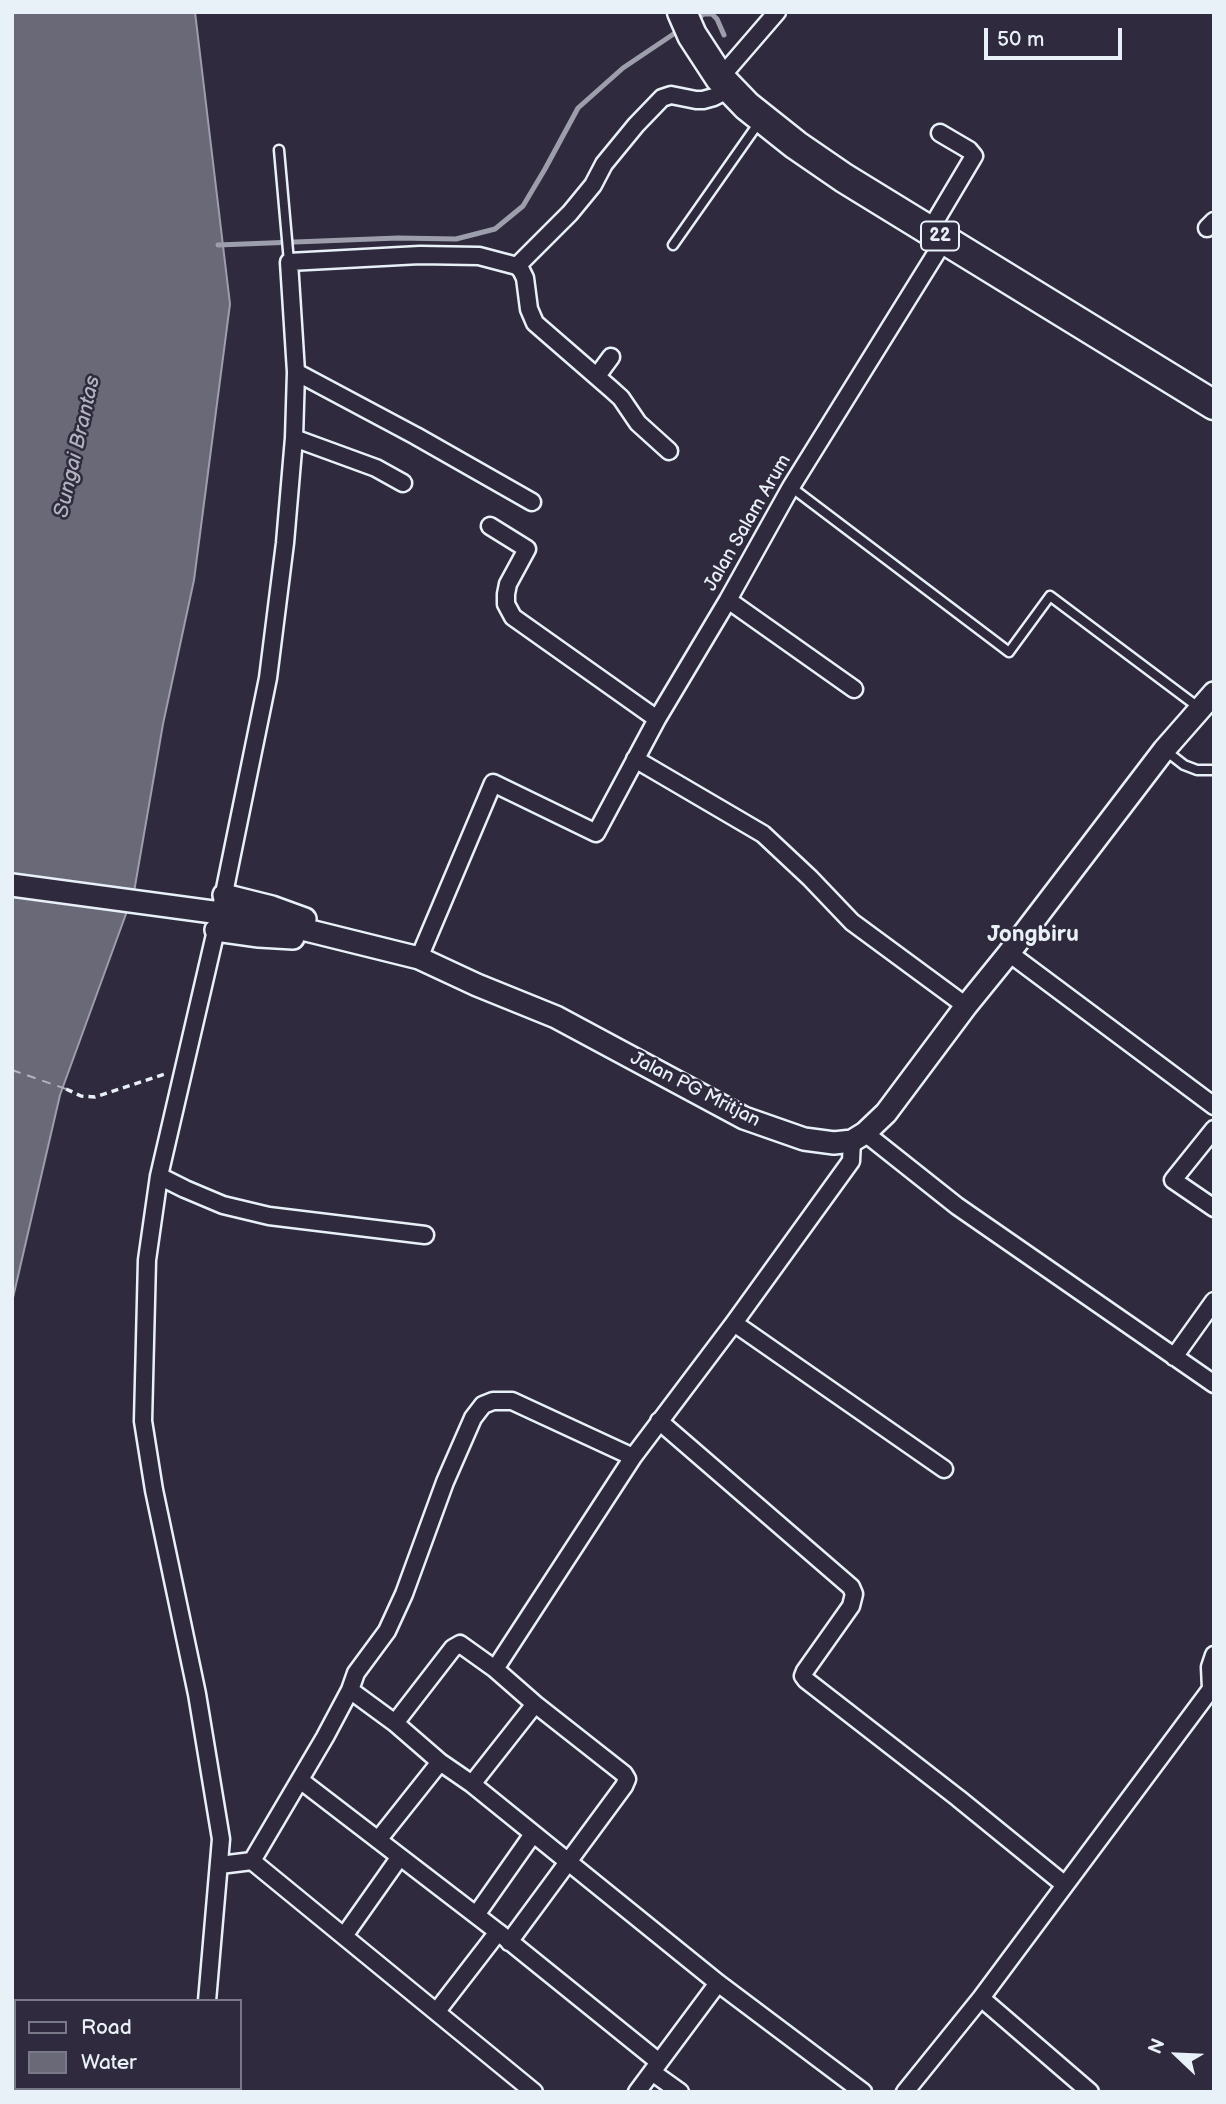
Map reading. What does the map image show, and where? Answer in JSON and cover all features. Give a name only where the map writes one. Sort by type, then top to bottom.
[{"type":"highway","name":"22","points":[[687,24],[726,83],[762,118],[844,178],[1214,405]]},
{"type":"main road","points":[[858,1137],[886,1113],[1164,750],[1207,701]]},
{"type":"main road","name":"Jalan PG Mritjan","points":[[12,886],[220,913],[419,958],[556,1017],[744,1118],[804,1139],[834,1143],[858,1137]]},
{"type":"street","points":[[517,266],[570,213],[593,185],[604,164],[662,98],[671,95],[703,100],[714,97],[777,12]]},
{"type":"street","name":"Jalan Salam Arum","points":[[419,958],[493,783],[596,833],[657,719],[937,234],[974,156],[970,150],[940,133]]},
{"type":"street","points":[[207,1999],[221,1839],[197,1694],[154,1490],[143,1422],[147,1259],[159,1176],[220,913],[268,678],[285,543],[294,438],[296,372],[289,262],[446,255],[479,256],[517,266],[525,278],[530,316],[535,323],[621,398],[638,423],[669,451]]},
{"type":"street","points":[[597,376],[611,357]]},
{"type":"street","points":[[296,372],[532,502]]},
{"type":"street","points":[[294,438],[376,468],[403,482]]},
{"type":"street","points":[[490,526],[527,549],[506,594],[506,604],[513,617],[657,719]]},
{"type":"street","points":[[728,600],[854,689]]},
{"type":"street","points":[[635,760],[763,834],[852,922],[966,1006]]},
{"type":"street","points":[[1009,953],[1214,1106]]},
{"type":"street","points":[[1214,1129],[1173,1180],[1214,1208]]},
{"type":"street","points":[[495,1669],[633,1457],[851,1161],[858,1137],[1214,1384]]},
{"type":"street","points":[[159,1176],[223,1205],[269,1216],[425,1235]]},
{"type":"street","points":[[1174,1357],[1214,1301]]},
{"type":"street","points":[[734,1323],[944,1469]]},
{"type":"street","points":[[252,1861],[350,1690],[356,1673],[387,1631],[404,1594],[445,1482],[473,1418],[483,1405],[493,1401],[512,1401],[633,1457]]},
{"type":"street","points":[[659,1421],[851,1587],[854,1594],[851,1606],[805,1671],[803,1676],[806,1680],[938,1781],[1065,1885]]},
{"type":"street","points":[[395,1723],[453,1648],[460,1644],[465,1645],[624,1774],[626,1779],[624,1786],[566,1862],[437,2011]]},
{"type":"street","points":[[905,2092],[981,1998],[1211,1689],[1210,1667],[1214,1655]]},
{"type":"street","points":[[350,1690],[395,1723],[440,1762],[472,1784],[718,1983],[863,2092]]},
{"type":"street","points":[[472,1784],[536,1704]]},
{"type":"street","points":[[378,1840],[440,1762]]},
{"type":"street","points":[[300,1780],[503,1937],[656,2067],[680,2092]]},
{"type":"street","points":[[476,1915],[533,1835]]},
{"type":"street","points":[[344,1936],[399,1858]]},
{"type":"street","points":[[220,1865],[252,1861],[534,2092]]},
{"type":"street","points":[[643,2090],[656,2067],[718,1983]]},
{"type":"street","points":[[981,1998],[1090,2092]]},
{"type":"lane","points":[[673,245],[762,118]]},
{"type":"lane","points":[[279,150],[289,262]]},
{"type":"lane","points":[[790,487],[1009,652],[1050,596],[1207,701]]},
{"type":"lane","points":[[1164,750],[1184,765],[1214,770]]},
{"type":"path","points":[[66,1089],[80,1096],[95,1097],[184,1068]]},
{"type":"water","name":"Sungai Brantas","points":[[12,12],[195,12],[230,304],[194,580],[163,724],[134,892],[60,1095],[12,1302]]},
{"type":"waterway","points":[[695,20],[704,14],[712,14],[724,35]]},
{"type":"waterway","points":[[218,245],[398,238],[456,239],[495,229],[523,206],[578,108],[623,68],[681,29]]},
{"type":"ferry route","points":[[12,1070],[66,1089]]},
{"type":"district","name":"Jongbiru","points":[[1033,935]]}]
